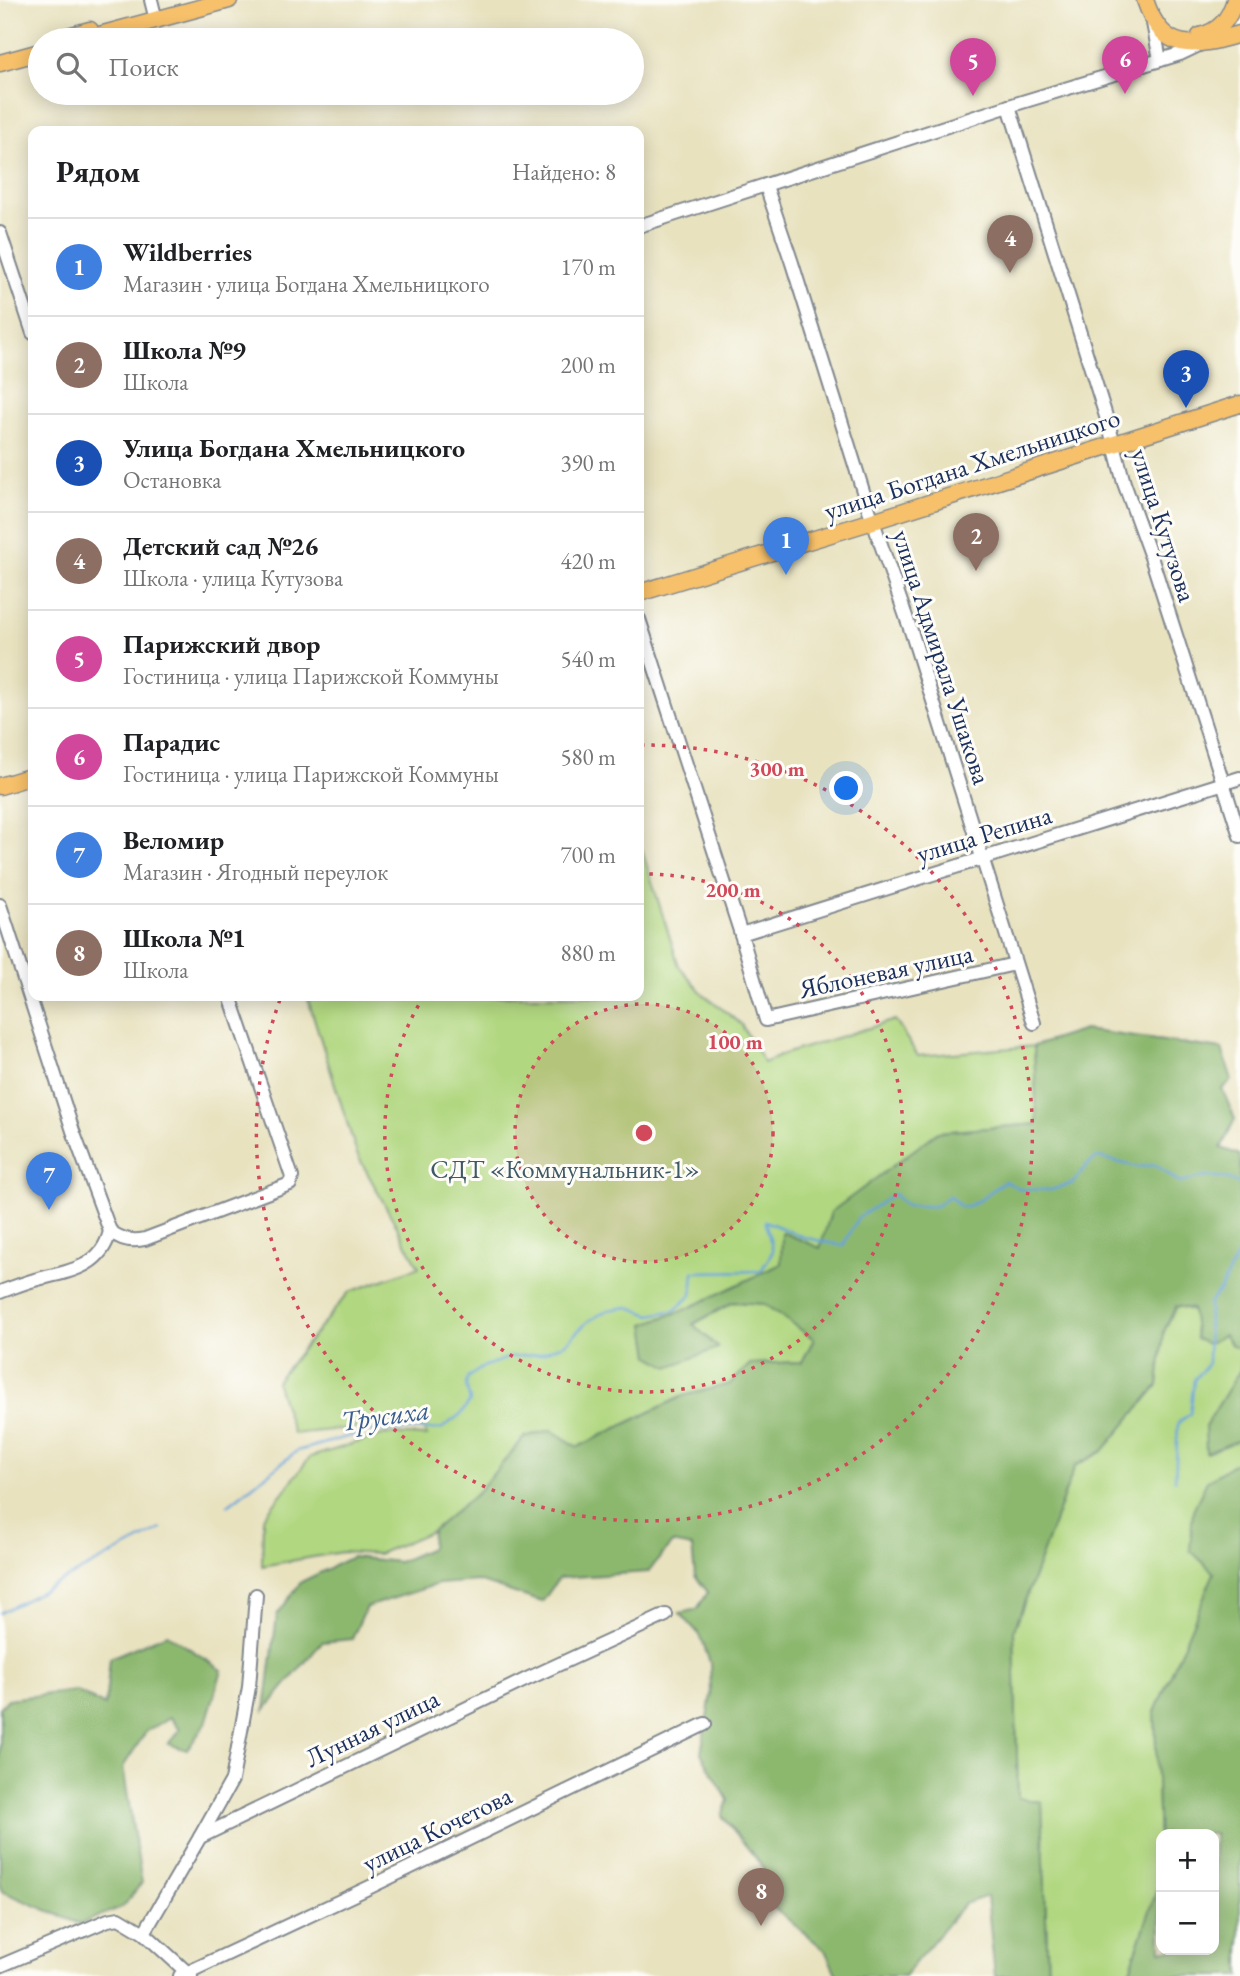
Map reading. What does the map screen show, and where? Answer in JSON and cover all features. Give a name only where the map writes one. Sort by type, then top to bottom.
[{"type":"main road","points":[[89,28],[153,6],[200,0]]},
{"type":"main road","points":[[125,28],[229,0]]},
{"type":"main road","points":[[1145,0],[1158,27],[1171,39],[1188,44],[1201,44],[1240,34]]},
{"type":"main road","points":[[1154,0],[1160,14],[1171,28],[1187,36],[1194,36],[1209,33],[1221,26],[1231,13],[1235,0]]},
{"type":"main road","points":[[0,55],[28,47]]},
{"type":"main road","points":[[0,63],[28,55]]},
{"type":"main road","name":"улица Богдана Хмельницкого","points":[[644,591],[1240,404]]},
{"type":"main road","points":[[0,786],[28,778]]},
{"type":"street","points":[[1153,19],[1160,60]]},
{"type":"street","points":[[644,224],[1160,60],[1201,44]]},
{"type":"street","name":"улица Кутузова","points":[[1009,106],[1124,483],[1152,560],[1240,836]]},
{"type":"street","name":"улица Адмирала Ушакова","points":[[766,186],[912,634],[1034,1023]]},
{"type":"street","points":[[0,233],[28,317]]},
{"type":"street","points":[[644,634],[741,934]]},
{"type":"street","name":"улица Репина","points":[[741,934],[1240,778]]},
{"type":"street","points":[[0,905],[28,992]]},
{"type":"street","name":"Яблоневая улица","points":[[741,934],[766,1020],[1015,964]]},
{"type":"street","points":[[0,1292],[25,1282],[64,1274],[87,1264],[106,1247],[110,1231],[73,1131],[31,1001]]},
{"type":"street","points":[[110,1231],[122,1239],[136,1241],[290,1185],[292,1177],[232,1001]]},
{"type":"street","points":[[144,1933],[232,1780],[249,1687],[256,1595]]},
{"type":"street","name":"Лунная улица","points":[[200,1837],[666,1615]]},
{"type":"street","name":"улица Кочетова","points":[[187,1975],[705,1724]]},
{"type":"street","points":[[0,1966],[108,1920],[119,1918],[144,1933],[187,1975]]},
{"type":"green space","name":"СДТ «Коммунальник-1»","points":[[644,857],[679,966],[703,994],[741,1024],[764,1063],[784,1054],[895,1020],[918,1056],[1034,1046],[1037,1124],[938,1132],[820,1248],[689,1308],[646,1324],[717,1349],[692,1325],[734,1302],[764,1304],[814,1339],[802,1362],[750,1364],[731,1384],[683,1396],[578,1447],[551,1430],[525,1437],[476,1494],[432,1531],[378,1554],[342,1552],[262,1566],[263,1518],[310,1457],[385,1434],[427,1436],[417,1421],[293,1434],[276,1381],[349,1292],[419,1267],[357,1154],[309,1001],[644,1001]]},
{"type":"green space","points":[[1084,1030],[1222,1049],[1232,1080],[1222,1089],[1235,1119],[1221,1148],[1240,1155],[1240,1349],[1232,1346],[1224,1335],[1208,1344],[1196,1339],[1192,1309],[1176,1306],[1164,1331],[1158,1385],[1103,1451],[1075,1466],[1014,1630],[1018,1798],[1042,1802],[1048,1976],[995,1976],[987,1896],[964,1904],[904,1976],[837,1976],[825,1950],[756,1893],[766,1876],[763,1867],[722,1816],[728,1800],[701,1753],[711,1695],[710,1663],[700,1635],[680,1613],[697,1609],[708,1592],[695,1576],[692,1547],[672,1543],[648,1572],[559,1578],[542,1602],[478,1581],[438,1584],[366,1607],[352,1639],[322,1642],[265,1710],[277,1615],[301,1582],[352,1557],[399,1562],[431,1548],[432,1531],[476,1494],[525,1437],[551,1430],[578,1447],[683,1396],[730,1384],[750,1364],[802,1362],[814,1339],[764,1304],[733,1302],[693,1324],[718,1348],[669,1367],[650,1356],[645,1324],[689,1308],[781,1264],[782,1232],[820,1248],[831,1212],[938,1132],[1037,1124],[1034,1046]]},
{"type":"green space","points":[[1177,1306],[1202,1316],[1240,1349],[1240,1370],[1205,1427],[1207,1452],[1240,1440],[1240,1460],[1207,1481],[1215,1573],[1155,1712],[1158,1829],[1156,1829],[1156,1893],[1128,1976],[1048,1976],[1042,1802],[1018,1799],[1014,1630],[1075,1465],[1103,1451],[1158,1385],[1164,1331]]},
{"type":"green space","points":[[1240,1370],[1240,1440],[1206,1453],[1205,1427]]},
{"type":"green space","points":[[1240,1460],[1240,1976],[1128,1976],[1156,1893],[1156,1955],[1219,1955],[1219,1829],[1158,1829],[1155,1712],[1214,1573],[1190,1550],[1193,1510],[1207,1481]]},
{"type":"green space","points":[[167,1634],[222,1670],[206,1723],[187,1750],[168,1744],[180,1730],[170,1717],[146,1732],[123,1767],[142,1883],[122,1907],[80,1924],[3,1892],[0,1883],[0,1708],[8,1699],[76,1691],[105,1706],[110,1658]]},
{"type":"waterway","name":"Трусиха","points":[[228,1505],[297,1451],[368,1431],[441,1429],[461,1414],[470,1401],[466,1384],[468,1377],[485,1366],[511,1357],[539,1354],[566,1343],[587,1322],[608,1310],[629,1307],[651,1315],[675,1310],[692,1295],[694,1272],[761,1271],[773,1251],[765,1221],[803,1237],[843,1246],[858,1218],[894,1194],[906,1206],[936,1206],[949,1196],[961,1207],[980,1200],[1005,1181],[1020,1189],[1051,1190],[1073,1183],[1086,1166],[1098,1157],[1137,1167],[1156,1165],[1180,1183],[1210,1177],[1225,1178],[1240,1184]]},
{"type":"waterway","points":[[1175,1480],[1178,1423],[1190,1414],[1194,1380],[1208,1363],[1209,1303],[1220,1290],[1240,1250]]},
{"type":"waterway","name":"Трусиха","points":[[0,1613],[161,1529]]},
{"type":"place","name":"Парадис","points":[[1125,94]]},
{"type":"place","name":"Парижский двор","points":[[973,96]]},
{"type":"place","name":"Детский сад №26","points":[[1010,273]]},
{"type":"place","name":"Улица Богдана Хмельницкого","points":[[1186,408]]},
{"type":"place","name":"Школа №9","points":[[976,571]]},
{"type":"place","name":"Wildberries","points":[[786,575]]},
{"type":"place","name":"Веломир","points":[[49,1210]]},
{"type":"place","name":"Школа №1","points":[[761,1926]]}]
